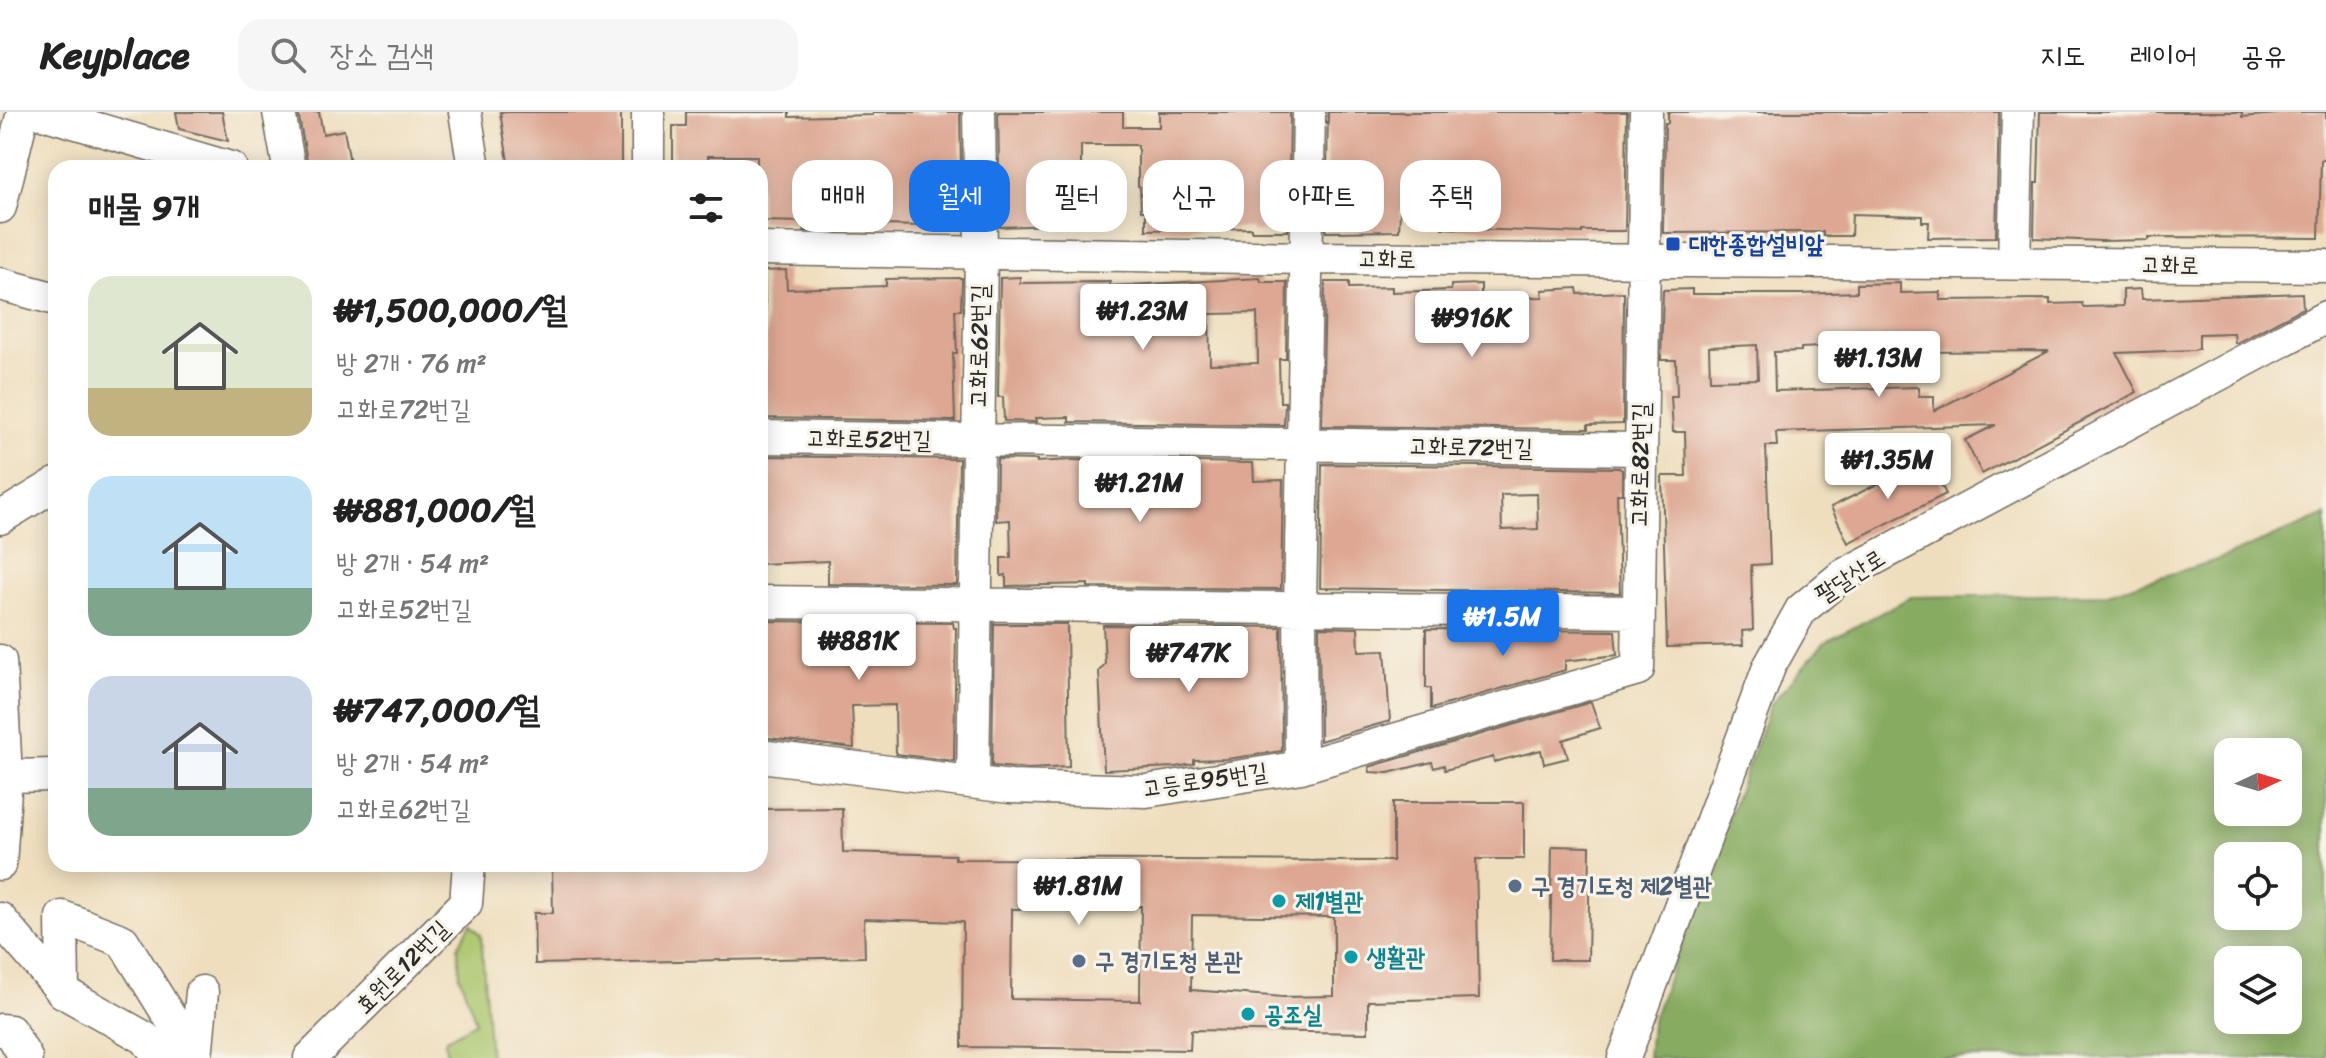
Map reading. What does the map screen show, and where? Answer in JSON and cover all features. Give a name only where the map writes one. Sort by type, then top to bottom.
[{"type":"street","points":[[0,207],[23,112]]},
{"type":"street","points":[[39,112],[204,160]]},
{"type":"street","points":[[279,112],[288,160]]},
{"type":"street","points":[[465,112],[473,160]]},
{"type":"street","points":[[648,112],[648,160]]},
{"type":"street","name":"고화로62번길","points":[[973,781],[981,252],[979,112]]},
{"type":"street","points":[[1301,767],[1300,608],[1309,112]]},
{"type":"street","name":"고화로82번길","points":[[1638,669],[1646,112]]},
{"type":"street","points":[[2014,263],[2018,112]]},
{"type":"street","name":"고화로","points":[[768,249],[1308,258],[2326,266]]},
{"type":"street","points":[[0,284],[48,297]]},
{"type":"street","name":"팔달산로","points":[[1624,1058],[1769,667],[1801,610],[1842,576],[2326,317]]},
{"type":"street","name":"고화로52번길","points":[[768,437],[978,440]]},
{"type":"street","name":"고화로62번길","points":[[978,440],[1303,444]]},
{"type":"street","name":"고화로72번길","points":[[1303,444],[1639,449]]},
{"type":"street","points":[[6,503],[48,487]]},
{"type":"street","points":[[768,602],[1638,612]]},
{"type":"street","points":[[0,661],[6,776],[0,864]]},
{"type":"street","name":"고등로95번길","points":[[768,757],[1010,787],[1146,791],[1301,767],[1638,669]]},
{"type":"street","points":[[6,776],[48,775]]},
{"type":"street","name":"효원로12번길","points":[[310,1058],[466,903],[468,872]]},
{"type":"street","points":[[63,992],[62,917],[123,941],[196,1058]]},
{"type":"street","points":[[0,919],[63,992],[145,1038],[161,1058]]},
{"type":"street","points":[[196,1058],[202,992]]},
{"type":"street","points":[[0,1030],[10,1031],[26,1058]]},
{"type":"green space","points":[[2326,515],[2326,1058],[1648,1058],[1651,1024],[1771,704],[1824,643],[1911,597],[2104,594],[2217,560]]},
{"type":"green space","points":[[471,924],[481,935],[490,1058],[447,1058],[445,1040],[476,1022],[460,977],[458,947]]},
{"type":"building","points":[[176,112],[222,112],[228,141],[179,129]]},
{"type":"building","points":[[298,112],[319,112],[323,134],[344,130],[350,160],[307,160]]},
{"type":"building","points":[[500,112],[621,112],[621,160],[508,160]]},
{"type":"building","points":[[686,112],[789,112],[789,117],[873,115],[873,112],[960,112],[961,160],[909,160],[909,226],[893,225],[893,160],[792,160],[792,222],[768,221],[768,160],[757,160],[757,156],[708,156],[708,160],[673,160],[673,126],[686,126]]},
{"type":"building","points":[[998,112],[1123,112],[1123,127],[1159,127],[1159,112],[1290,112],[1289,160],[1260,160],[1260,231],[1244,228],[1244,160],[1143,160],[1141,211],[1138,145],[1081,145],[1081,160],[1026,160],[1026,226],[1010,227],[1010,160],[999,160]]},
{"type":"building","points":[[1328,112],[1627,112],[1625,231],[1501,230],[1501,160],[1400,160],[1399,231],[1384,231],[1384,160],[1327,160]]},
{"type":"building","points":[[1668,112],[1999,112],[1996,237],[1928,238],[1929,222],[1922,222],[1922,216],[1852,214],[1851,236],[1823,236],[1823,232],[1663,233],[1665,123],[1668,123]]},
{"type":"building","points":[[2040,112],[2242,112],[2242,117],[2276,112],[2326,112],[2326,160],[2321,160],[2319,238],[2149,237],[2149,240],[2102,241],[2034,238]]},
{"type":"building","points":[[786,270],[787,289],[886,286],[886,279],[962,278],[961,310],[955,310],[955,421],[768,418],[768,271]]},
{"type":"building","points":[[1020,277],[1020,283],[1110,282],[1110,286],[1260,278],[1261,282],[1287,282],[1286,359],[1279,359],[1280,402],[1285,402],[1284,425],[1069,422],[1069,417],[1035,418],[1036,422],[1004,421],[1003,397],[998,397],[1000,278]],"holes":[[[1257,313],[1258,363],[1210,364],[1209,314]]]},
{"type":"building","points":[[1325,282],[1349,282],[1349,288],[1392,287],[1392,292],[1451,290],[1451,285],[1481,284],[1481,298],[1543,297],[1542,290],[1577,288],[1578,294],[1624,292],[1623,424],[1588,425],[1588,429],[1322,426]]},
{"type":"building","points":[[1900,283],[1900,293],[1940,292],[1940,300],[2050,299],[2050,304],[2082,303],[2083,307],[2123,306],[2123,290],[2141,289],[2142,299],[2302,293],[2303,308],[2237,343],[2234,333],[2199,334],[2199,348],[2194,350],[2117,353],[2137,392],[1982,474],[1965,440],[1996,425],[1776,432],[1777,446],[1766,446],[1770,564],[1751,565],[1753,630],[1742,631],[1743,645],[1667,647],[1662,476],[1686,476],[1685,432],[1673,432],[1671,396],[1677,396],[1676,360],[1661,360],[1663,290],[1692,289],[1692,294],[1800,294],[1857,292],[1857,284]],"holes":[[[1919,341],[1920,352],[2049,351],[1934,411],[1934,396],[1919,396],[1919,387],[1775,391],[1774,352],[1840,344]],[[1757,345],[1758,379],[1710,380],[1709,347]]]},
{"type":"building","points":[[768,456],[959,459],[957,585],[828,584],[828,561],[768,564]]},
{"type":"building","points":[[997,459],[1253,463],[1254,481],[1283,480],[1281,589],[1088,587],[1088,584],[1006,586],[1006,575],[1001,576],[1001,558],[1011,558],[1010,520],[996,521]]},
{"type":"building","points":[[1928,459],[1946,494],[1848,543],[1831,507]]},
{"type":"building","points":[[1322,464],[1622,470],[1622,494],[1617,494],[1620,593],[1320,588]],"holes":[[[1537,494],[1538,529],[1502,530],[1501,495]]]},
{"type":"building","points":[[768,621],[953,623],[956,628],[954,761],[896,754],[895,705],[852,706],[854,748],[768,738]]},
{"type":"building","points":[[994,624],[1067,624],[1069,767],[1028,769],[992,766]]},
{"type":"building","points":[[1103,625],[1281,627],[1282,751],[1194,760],[1194,764],[1175,767],[1104,770],[1099,671],[1105,664]]},
{"type":"building","points":[[1319,627],[1358,628],[1359,651],[1385,650],[1390,721],[1320,741]]},
{"type":"building","points":[[1426,629],[1615,631],[1617,655],[1565,661],[1565,670],[1431,709],[1431,688],[1426,688]]},
{"type":"building","points":[[1591,702],[1600,728],[1563,740],[1568,758],[1544,764],[1541,750],[1494,762],[1493,757],[1445,770],[1444,765],[1434,768],[1432,762],[1388,773],[1370,772],[1369,767]]},
{"type":"building","points":[[1393,802],[1524,802],[1524,859],[1476,859],[1479,998],[1368,1001],[1368,1033],[1191,1030],[1190,1050],[962,1047],[963,922],[864,919],[865,957],[535,964],[534,913],[553,913],[552,872],[768,872],[768,809],[842,808],[843,852],[955,855],[955,859],[1393,861]],"holes":[[[1141,906],[1140,1001],[1011,999],[1012,909]],[[1192,915],[1334,917],[1334,996],[1283,997],[1191,990]]]},
{"type":"building","points":[[1552,846],[1590,847],[1588,960],[1550,960]]},
{"type":"place","name":"대한종합설비앞","points":[[1673,244]]},
{"type":"place","name":"구 경기도청 제2별관","points":[[1515,886]]},
{"type":"place","name":"제1별관","points":[[1279,901]]},
{"type":"place","name":"생활관","points":[[1351,957]]},
{"type":"place","name":"구 경기도청 본관","points":[[1079,961]]},
{"type":"place","name":"공조실","points":[[1248,1014]]}]
